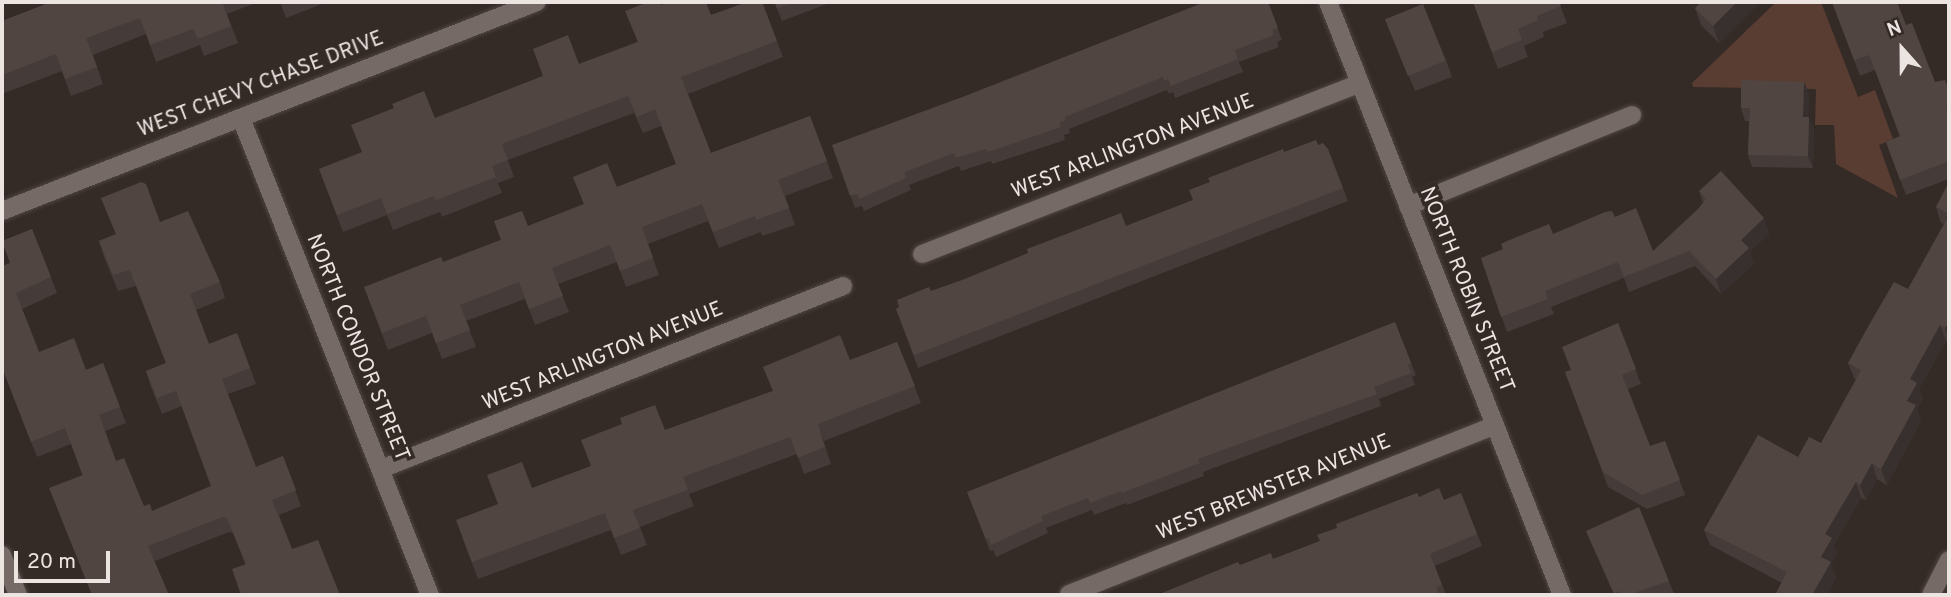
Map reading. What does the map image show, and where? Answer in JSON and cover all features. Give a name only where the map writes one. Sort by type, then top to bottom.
[{"type":"street","name":"WEST CHEVY CHASE DRIVE","points":[[2,211],[537,2]]},
{"type":"street","name":"NORTH ROBIN STREET","points":[[1328,2],[1562,595]]},
{"type":"street","name":"WEST ARLINGTON AVENUE","points":[[922,254],[1360,83]]},
{"type":"street","points":[[1408,206],[1632,115]]},
{"type":"street","name":"NORTH CONDOR STREET","points":[[241,118],[430,595]]},
{"type":"street","name":"WEST ARLINGTON AVENUE","points":[[381,469],[843,286]]},
{"type":"street","name":"WEST BREWSTER AVENUE","points":[[1069,594],[1495,425]]},
{"type":"street","points":[[2,555],[18,595]]},
{"type":"street","points":[[1931,595],[1949,561]]},
{"type":"shaded area","points":[[1776,2],[1821,2],[1858,97],[1875,90],[1893,139],[1879,145],[1898,198],[1836,164],[1834,125],[1815,125],[1816,89],[1693,87],[1692,83]]},
{"type":"building","points":[[51,2],[222,2],[231,26],[198,39],[193,29],[150,45],[140,18],[86,38],[97,67],[65,79],[56,54],[2,75],[2,21]]},
{"type":"building","points":[[648,2],[660,2],[661,5],[669,2],[706,2],[711,15],[747,2],[762,2],[777,41],[681,77],[711,153],[810,116],[827,161],[778,180],[789,208],[756,220],[755,216],[713,232],[702,204],[642,227],[653,258],[620,271],[610,245],[552,268],[563,296],[529,309],[519,282],[460,305],[470,330],[436,343],[426,316],[382,333],[364,287],[441,257],[443,262],[501,240],[494,221],[522,211],[528,226],[584,204],[573,177],[607,163],[617,187],[676,164],[655,109],[637,117],[628,96],[502,144],[508,160],[492,166],[496,177],[436,200],[434,196],[387,214],[381,198],[337,215],[319,169],[362,152],[351,125],[394,108],[392,104],[424,91],[435,118],[543,76],[533,49],[568,35],[579,64],[638,42],[625,11]]},
{"type":"building","points":[[775,2],[795,2],[777,8]]},
{"type":"building","points":[[1205,2],[1268,2],[1278,28],[1272,30],[1274,35],[1235,50],[1238,59],[1171,86],[1168,79],[1164,81],[1163,77],[1065,117],[1066,120],[1059,123],[1061,127],[988,152],[986,149],[956,158],[954,153],[905,172],[906,178],[859,199],[857,194],[850,196],[832,145]]},
{"type":"building","points":[[1473,2],[1559,2],[1561,6],[1537,16],[1538,20],[1518,29],[1522,40],[1492,52]]},
{"type":"building","points":[[1701,2],[1737,2],[1713,26],[1695,8]]},
{"type":"building","points":[[1832,2],[1897,2],[1906,25],[1912,23],[1935,82],[1945,80],[1949,90],[1949,108],[1946,109],[1949,117],[1949,161],[1900,180],[1886,142],[1900,136],[1878,78],[1869,55],[1854,60]]},
{"type":"building","points":[[1423,4],[1446,61],[1408,76],[1385,19]]},
{"type":"building","points":[[1741,80],[1804,82],[1803,117],[1809,117],[1808,156],[1748,155],[1750,108],[1741,108]]},
{"type":"building","points":[[1316,140],[1318,145],[1323,143],[1328,149],[1343,188],[914,355],[896,309],[899,307],[897,300],[929,287],[931,291],[962,280],[1028,253],[1027,249],[1121,213],[1126,226],[1193,200],[1189,190],[1210,182],[1208,178],[1283,149],[1284,152]]},
{"type":"building","points":[[1721,171],[1764,218],[1741,240],[1749,248],[1716,279],[1689,251],[1624,277],[1618,262],[1545,291],[1548,299],[1501,317],[1481,258],[1503,249],[1501,244],[1549,224],[1553,234],[1605,212],[1612,211],[1615,217],[1636,208],[1653,251],[1698,209],[1706,199],[1699,191]]},
{"type":"building","points":[[141,182],[146,184],[160,222],[188,211],[220,282],[190,294],[209,344],[237,333],[250,368],[222,379],[256,467],[283,456],[296,490],[272,500],[292,549],[318,540],[340,595],[241,595],[232,569],[246,564],[227,518],[223,517],[148,546],[169,595],[92,595],[49,488],[83,475],[65,428],[31,442],[2,367],[2,266],[10,263],[2,241],[32,229],[51,277],[16,293],[39,352],[74,338],[86,370],[103,363],[120,407],[99,415],[116,461],[124,458],[144,506],[150,504],[152,511],[211,486],[176,391],[157,398],[146,371],[166,363],[130,270],[113,275],[99,241],[116,234],[101,198]]},
{"type":"building","points":[[1949,182],[1949,214],[1936,207]]},
{"type":"building","points":[[1949,215],[1949,322],[1945,328],[1940,325],[1910,379],[1917,383],[1907,401],[1916,405],[1881,469],[1872,463],[1860,485],[1856,482],[1825,534],[1832,538],[1821,557],[1831,562],[1812,595],[1775,595],[1787,572],[1704,530],[1758,435],[1798,457],[1809,437],[1821,443],[1861,370],[1848,363],[1869,325],[1894,282],[1908,289]]},
{"type":"building","points":[[1395,322],[1411,363],[1408,365],[1411,373],[1374,387],[1377,394],[1198,459],[1200,463],[1122,493],[1121,491],[1090,503],[1088,498],[1041,516],[1043,521],[991,545],[989,538],[986,539],[967,492]]},
{"type":"building","points":[[1618,323],[1636,369],[1622,375],[1650,446],[1665,441],[1680,480],[1642,495],[1603,472],[1565,372],[1571,370],[1562,347]]},
{"type":"building","points":[[840,335],[850,360],[897,342],[915,386],[818,424],[825,447],[798,458],[790,437],[683,477],[688,490],[633,510],[640,528],[614,538],[605,513],[472,562],[456,520],[498,504],[487,475],[522,462],[532,488],[591,466],[581,440],[622,424],[620,418],[655,405],[665,430],[773,391],[763,367]]},
{"type":"building","points":[[1439,488],[1444,500],[1461,493],[1477,534],[1430,554],[1442,585],[1436,587],[1439,595],[1157,595],[1238,562],[1240,565],[1271,553],[1273,559],[1320,541],[1317,535],[1337,528],[1336,524],[1417,493],[1419,497]]},
{"type":"building","points":[[1639,507],[1669,581],[1621,595],[1620,591],[1614,593],[1586,531]]}]
